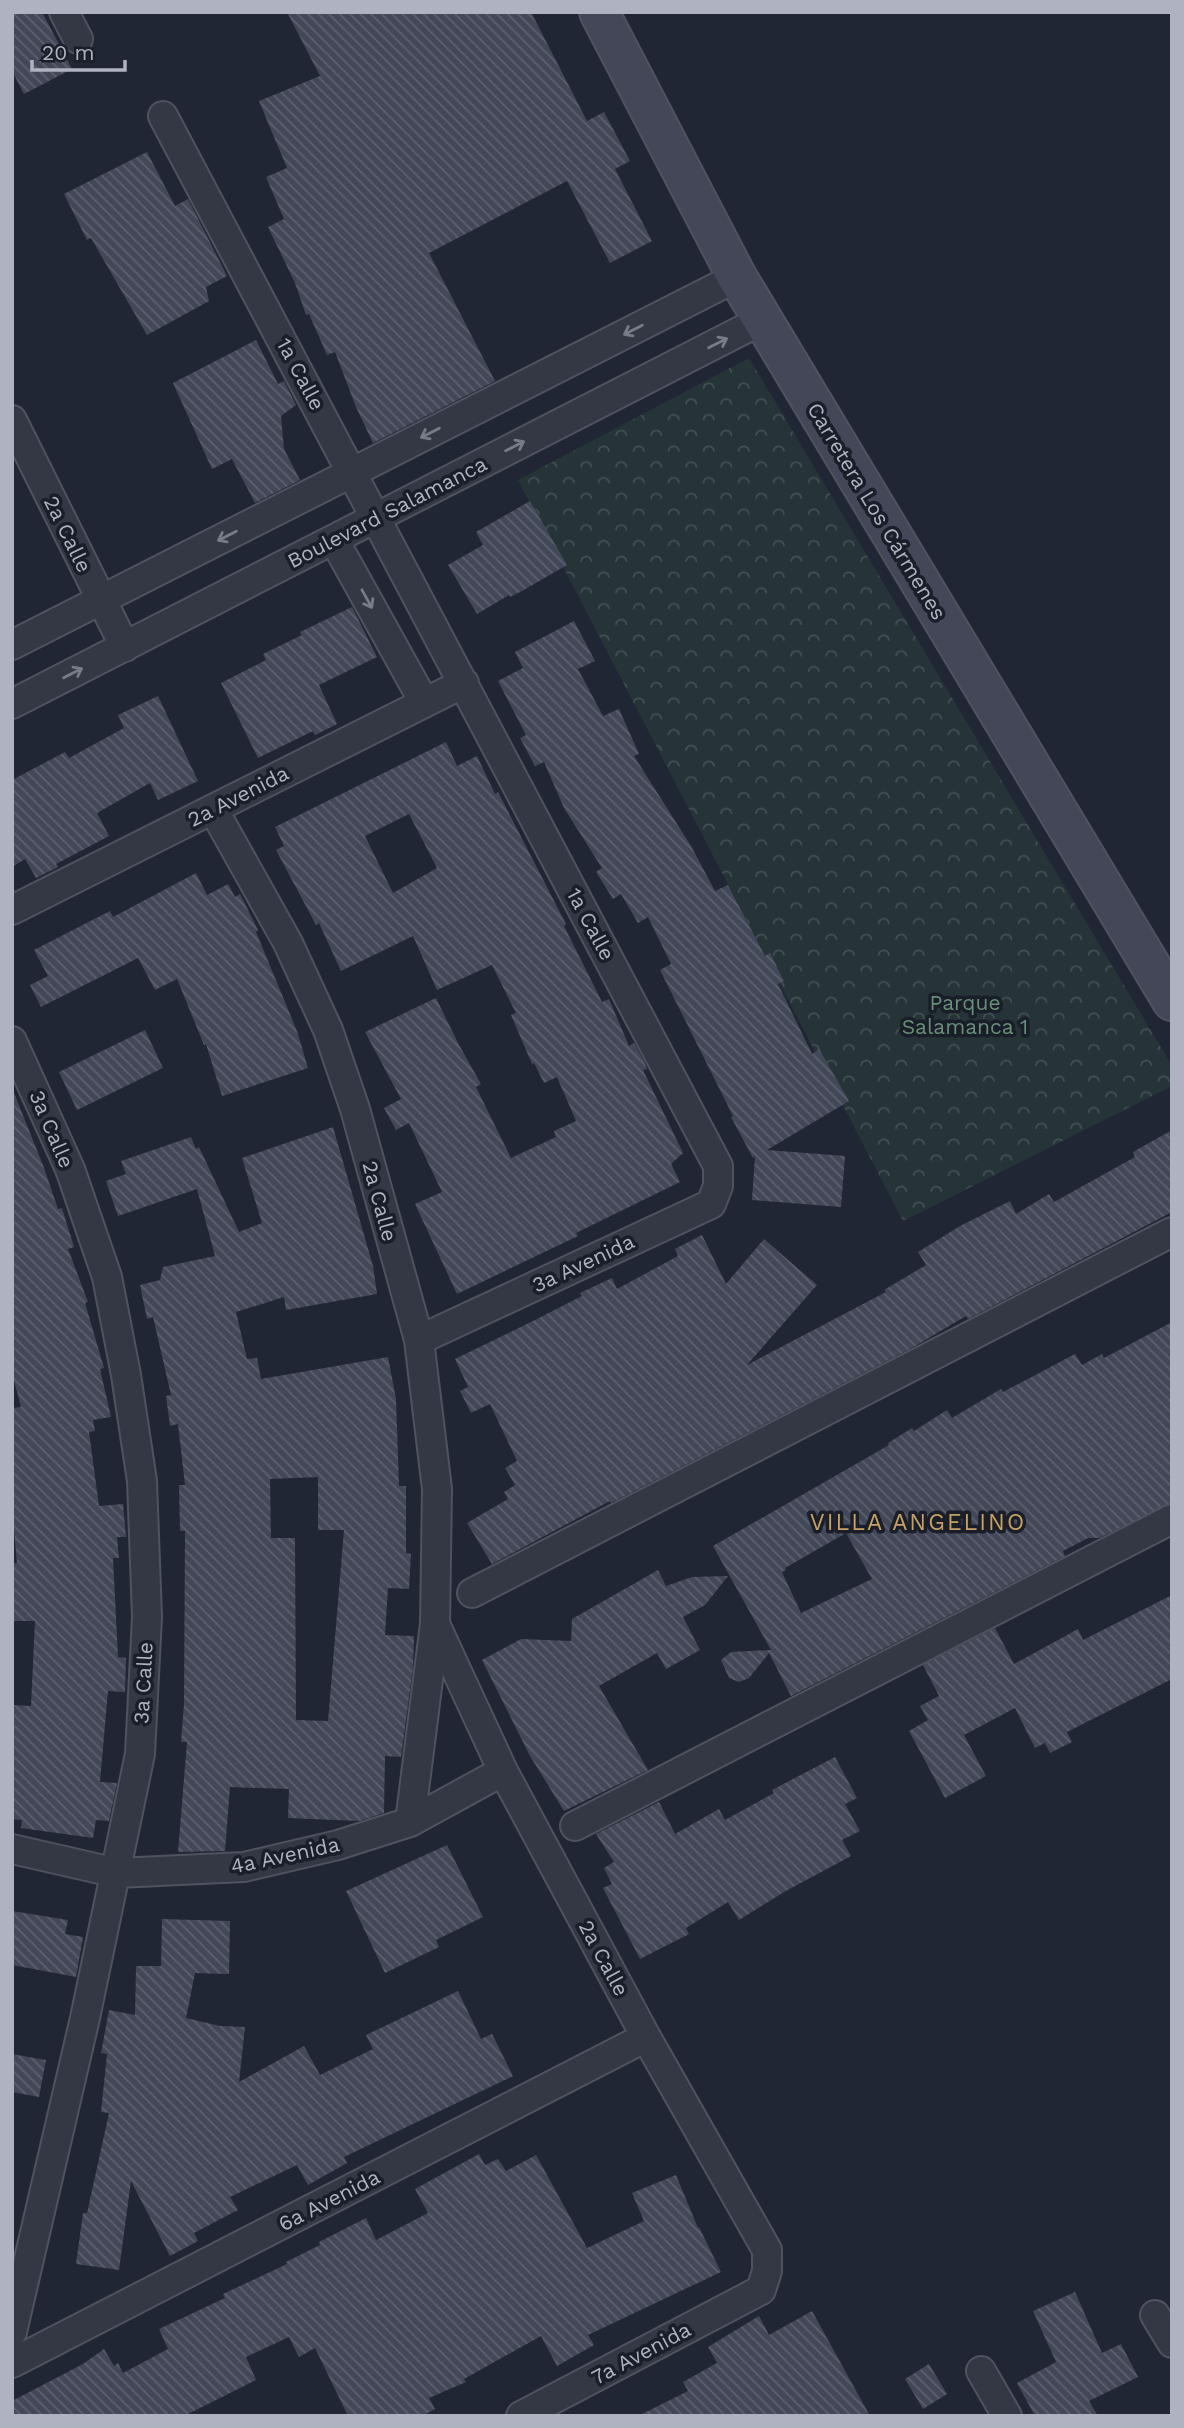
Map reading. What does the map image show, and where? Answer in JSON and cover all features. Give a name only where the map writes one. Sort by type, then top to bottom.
[{"type":"main road","name":"Carretera Los Cármenes","points":[[599,12],[737,277],[1172,1001]]},
{"type":"street","points":[[64,12],[78,39]]},
{"type":"street","name":"1a Calle","points":[[163,116],[718,1166]]},
{"type":"street","points":[[12,645],[737,277]]},
{"type":"street","name":"Boulevard Salamanca","points":[[12,704],[762,320]]},
{"type":"street","name":"2a Calle","points":[[12,420],[125,647]]},
{"type":"street","points":[[334,540],[424,702]]},
{"type":"street","name":"2a Avenida","points":[[12,909],[464,683]]},
{"type":"street","name":"2a Calle","points":[[213,809],[288,943],[328,1030],[355,1109],[419,1340],[437,1489],[435,1624],[410,1822]]},
{"type":"street","name":"3a Calle","points":[[12,1041],[70,1169],[107,1277],[126,1375],[142,1481],[147,1617],[139,1754],[117,1873],[12,2332]]},
{"type":"street","name":"3a Avenida","points":[[419,1340],[711,1204],[718,1186],[718,1166]]},
{"type":"street","points":[[472,1593],[1172,1232]]},
{"type":"street","points":[[575,1826],[1172,1519]]},
{"type":"street","name":"2a Calle","points":[[435,1624],[503,1771],[646,2037],[767,2250],[767,2271],[761,2290]]},
{"type":"street","name":"4a Avenida","points":[[12,1849],[117,1873],[244,1867],[338,1845],[410,1822],[503,1771]]},
{"type":"street","name":"6a Avenida","points":[[12,2363],[646,2037]]},
{"type":"street","name":"7a Avenida","points":[[521,2416],[761,2290]]},
{"type":"street","points":[[1155,2315],[1172,2343]]},
{"type":"street","points":[[981,2371],[1007,2416]]},
{"type":"green space","name":"Parque Salamanca 1","points":[[749,358],[1172,1066],[1172,1086],[903,1221],[518,480]]},
{"type":"building","points":[[12,12],[42,12],[72,69],[24,94],[12,71]]},
{"type":"building","points":[[287,12],[531,12],[587,121],[604,112],[630,161],[615,169],[652,241],[610,263],[567,181],[429,253],[495,381],[373,443],[335,352],[327,355],[309,314],[306,315],[295,283],[268,227],[284,219],[266,177],[287,168],[259,101],[320,76]]},
{"type":"building","points":[[147,152],[175,206],[188,199],[227,276],[206,287],[209,301],[147,335],[91,238],[87,240],[64,194]]},
{"type":"building","points":[[256,340],[278,384],[284,381],[296,405],[281,416],[284,449],[300,480],[255,503],[232,459],[212,469],[173,383]]},
{"type":"building","points":[[530,501],[567,565],[477,614],[448,565],[483,545],[476,532]]},
{"type":"building","points":[[352,607],[377,657],[319,685],[337,724],[315,735],[313,731],[258,758],[221,683],[266,660],[263,654],[302,635],[300,632]]},
{"type":"building","points":[[574,621],[595,661],[578,669],[603,716],[619,709],[639,754],[634,756],[691,846],[715,891],[728,885],[765,956],[770,953],[784,981],[778,984],[812,1054],[819,1049],[849,1101],[767,1150],[845,1156],[841,1207],[752,1200],[755,1156],[753,1158],[731,1117],[733,1116],[660,970],[671,964],[648,917],[638,923],[621,894],[613,899],[596,872],[602,868],[564,808],[544,762],[535,766],[520,738],[526,735],[498,681],[523,668],[515,652]]},
{"type":"building","points":[[158,696],[198,781],[158,800],[150,783],[97,813],[109,836],[56,864],[58,867],[36,878],[25,859],[12,867],[12,780],[65,752],[69,758],[124,728],[118,715]]},
{"type":"building","points":[[446,742],[457,766],[477,756],[566,924],[564,926],[602,1002],[609,999],[629,1046],[634,1043],[644,1061],[647,1069],[643,1070],[683,1153],[671,1164],[680,1182],[576,1233],[578,1236],[457,1294],[415,1204],[442,1192],[409,1123],[396,1130],[384,1108],[401,1099],[365,1032],[436,998],[481,1084],[476,1087],[511,1158],[556,1137],[554,1131],[576,1121],[557,1077],[544,1083],[534,1063],[532,1064],[511,1015],[516,1013],[492,965],[437,990],[413,936],[341,971],[319,923],[316,925],[276,850],[284,846],[275,827]],"holes":[[[409,814],[437,868],[393,893],[365,836]]]},
{"type":"building","points":[[196,873],[207,895],[228,884],[235,897],[240,894],[258,930],[256,932],[297,1031],[308,1068],[222,1096],[206,1044],[204,1045],[177,979],[155,990],[138,958],[41,1007],[30,985],[48,976],[34,950],[110,911],[113,917]]},
{"type":"building","points":[[145,1030],[163,1068],[77,1110],[59,1072]]},
{"type":"building","points":[[12,1093],[43,1165],[58,1209],[62,1208],[74,1247],[68,1249],[88,1302],[85,1303],[104,1368],[100,1369],[111,1417],[93,1420],[95,1431],[89,1432],[99,1506],[123,1504],[126,1537],[117,1537],[119,1558],[113,1558],[118,1657],[126,1658],[125,1692],[108,1691],[100,1782],[117,1783],[109,1821],[96,1820],[93,1838],[21,1828],[22,1820],[12,1819],[12,1705],[31,1706],[35,1621],[12,1621],[12,1563],[17,1563],[12,1509],[12,1408],[21,1407],[12,1373]]},
{"type":"building","points":[[333,1127],[373,1266],[377,1294],[286,1310],[284,1297],[236,1312],[247,1359],[257,1358],[261,1379],[388,1357],[396,1399],[399,1486],[406,1486],[406,1553],[411,1554],[409,1589],[388,1588],[385,1635],[414,1636],[413,1668],[401,1757],[385,1756],[384,1813],[359,1821],[288,1818],[289,1789],[230,1787],[225,1851],[178,1852],[187,1742],[181,1742],[184,1704],[185,1531],[180,1531],[179,1485],[185,1485],[178,1424],[170,1426],[166,1396],[171,1395],[153,1317],[147,1319],[140,1285],[160,1280],[163,1267],[215,1256],[197,1189],[118,1216],[106,1181],[126,1174],[121,1161],[191,1137],[196,1149],[199,1147],[239,1232],[262,1223],[242,1158]],"holes":[[[318,1477],[318,1530],[344,1530],[328,1721],[296,1720],[295,1538],[271,1538],[270,1479]]]},
{"type":"building","points":[[1172,1130],[1172,1212],[968,1319],[966,1316],[910,1349],[492,1564],[467,1523],[508,1499],[504,1492],[515,1485],[505,1468],[517,1461],[490,1404],[471,1413],[460,1391],[468,1387],[455,1359],[582,1296],[580,1293],[612,1278],[617,1289],[678,1256],[675,1249],[702,1235],[726,1284],[764,1239],[817,1285],[747,1365],[886,1292],[884,1290],[926,1265],[918,1252],[960,1226],[1010,1201],[1016,1214],[1049,1194],[1054,1202],[1135,1157],[1133,1152]]},
{"type":"building","points":[[1172,1322],[1172,1503],[1099,1538],[1088,1538],[1063,1551],[1065,1556],[791,1696],[769,1653],[749,1678],[739,1682],[729,1678],[721,1660],[731,1652],[771,1650],[713,1546],[947,1410],[952,1418],[1001,1389],[1003,1392],[1075,1354],[1082,1365],[1102,1354],[1104,1358]],"holes":[[[846,1533],[872,1579],[801,1613],[782,1572]]]},
{"type":"building","points":[[658,1570],[666,1586],[692,1577],[728,1576],[705,1605],[683,1617],[700,1650],[666,1669],[657,1653],[599,1686],[648,1770],[564,1811],[530,1756],[482,1660],[521,1639],[571,1641],[572,1619]]},
{"type":"building","points":[[1172,1595],[1172,1679],[1067,1732],[1072,1742],[1050,1753],[1045,1743],[1035,1748],[1015,1708],[964,1735],[986,1776],[945,1798],[909,1731],[928,1720],[920,1706],[939,1696],[923,1665],[995,1628],[1014,1664],[1078,1629],[1083,1640]]},
{"type":"building","points":[[835,1757],[857,1798],[845,1804],[860,1831],[842,1840],[851,1856],[739,1920],[728,1902],[686,1928],[689,1934],[640,1959],[603,1888],[612,1884],[604,1868],[614,1862],[596,1834],[659,1802],[675,1834],[719,1809],[725,1820],[774,1793],[772,1790]]},
{"type":"building","points":[[447,1845],[483,1917],[436,1940],[439,1947],[385,1973],[346,1891]]},
{"type":"building","points":[[12,1911],[68,1920],[65,1934],[83,1937],[76,1977],[12,1965]]},
{"type":"building","points":[[162,1919],[230,1921],[229,1974],[195,1973],[186,2018],[220,2026],[245,2027],[239,2082],[304,2046],[320,2075],[373,2049],[366,2035],[458,1991],[481,2039],[492,2034],[513,2076],[344,2157],[347,2163],[308,2185],[297,2165],[230,2197],[238,2210],[194,2233],[198,2241],[170,2256],[131,2181],[119,2270],[76,2264],[83,2213],[87,2213],[109,2113],[101,2112],[107,2054],[101,2053],[109,2010],[135,2015],[136,1966],[161,1966]]},
{"type":"building","points":[[12,2054],[46,2060],[39,2097],[12,2092]]},
{"type":"building","points":[[479,2154],[485,2165],[498,2159],[506,2171],[536,2155],[587,2248],[644,2221],[632,2193],[676,2175],[698,2228],[721,2272],[588,2335],[594,2345],[557,2366],[541,2336],[464,2379],[466,2382],[429,2398],[435,2409],[422,2416],[348,2416],[315,2348],[299,2357],[289,2337],[246,2357],[256,2380],[184,2416],[12,2416],[12,2401],[83,2364],[104,2349],[114,2366],[118,2363],[123,2373],[168,2349],[159,2329],[225,2298],[223,2294],[287,2264],[286,2262],[320,2245],[319,2242],[366,2218],[376,2240],[428,2213],[415,2189]]},
{"type":"building","points":[[1075,2292],[1102,2353],[1121,2344],[1138,2377],[1089,2401],[1098,2416],[1035,2416],[1017,2383],[1056,2362],[1033,2311]]},
{"type":"building","points":[[812,2311],[870,2416],[638,2416],[688,2391],[683,2382],[717,2363],[708,2347],[759,2316],[769,2335]]},
{"type":"building","points":[[929,2364],[947,2394],[923,2409],[905,2379]]},
{"type":"district","name":"VILLA ANGELINO","points":[[918,1522]]}]
